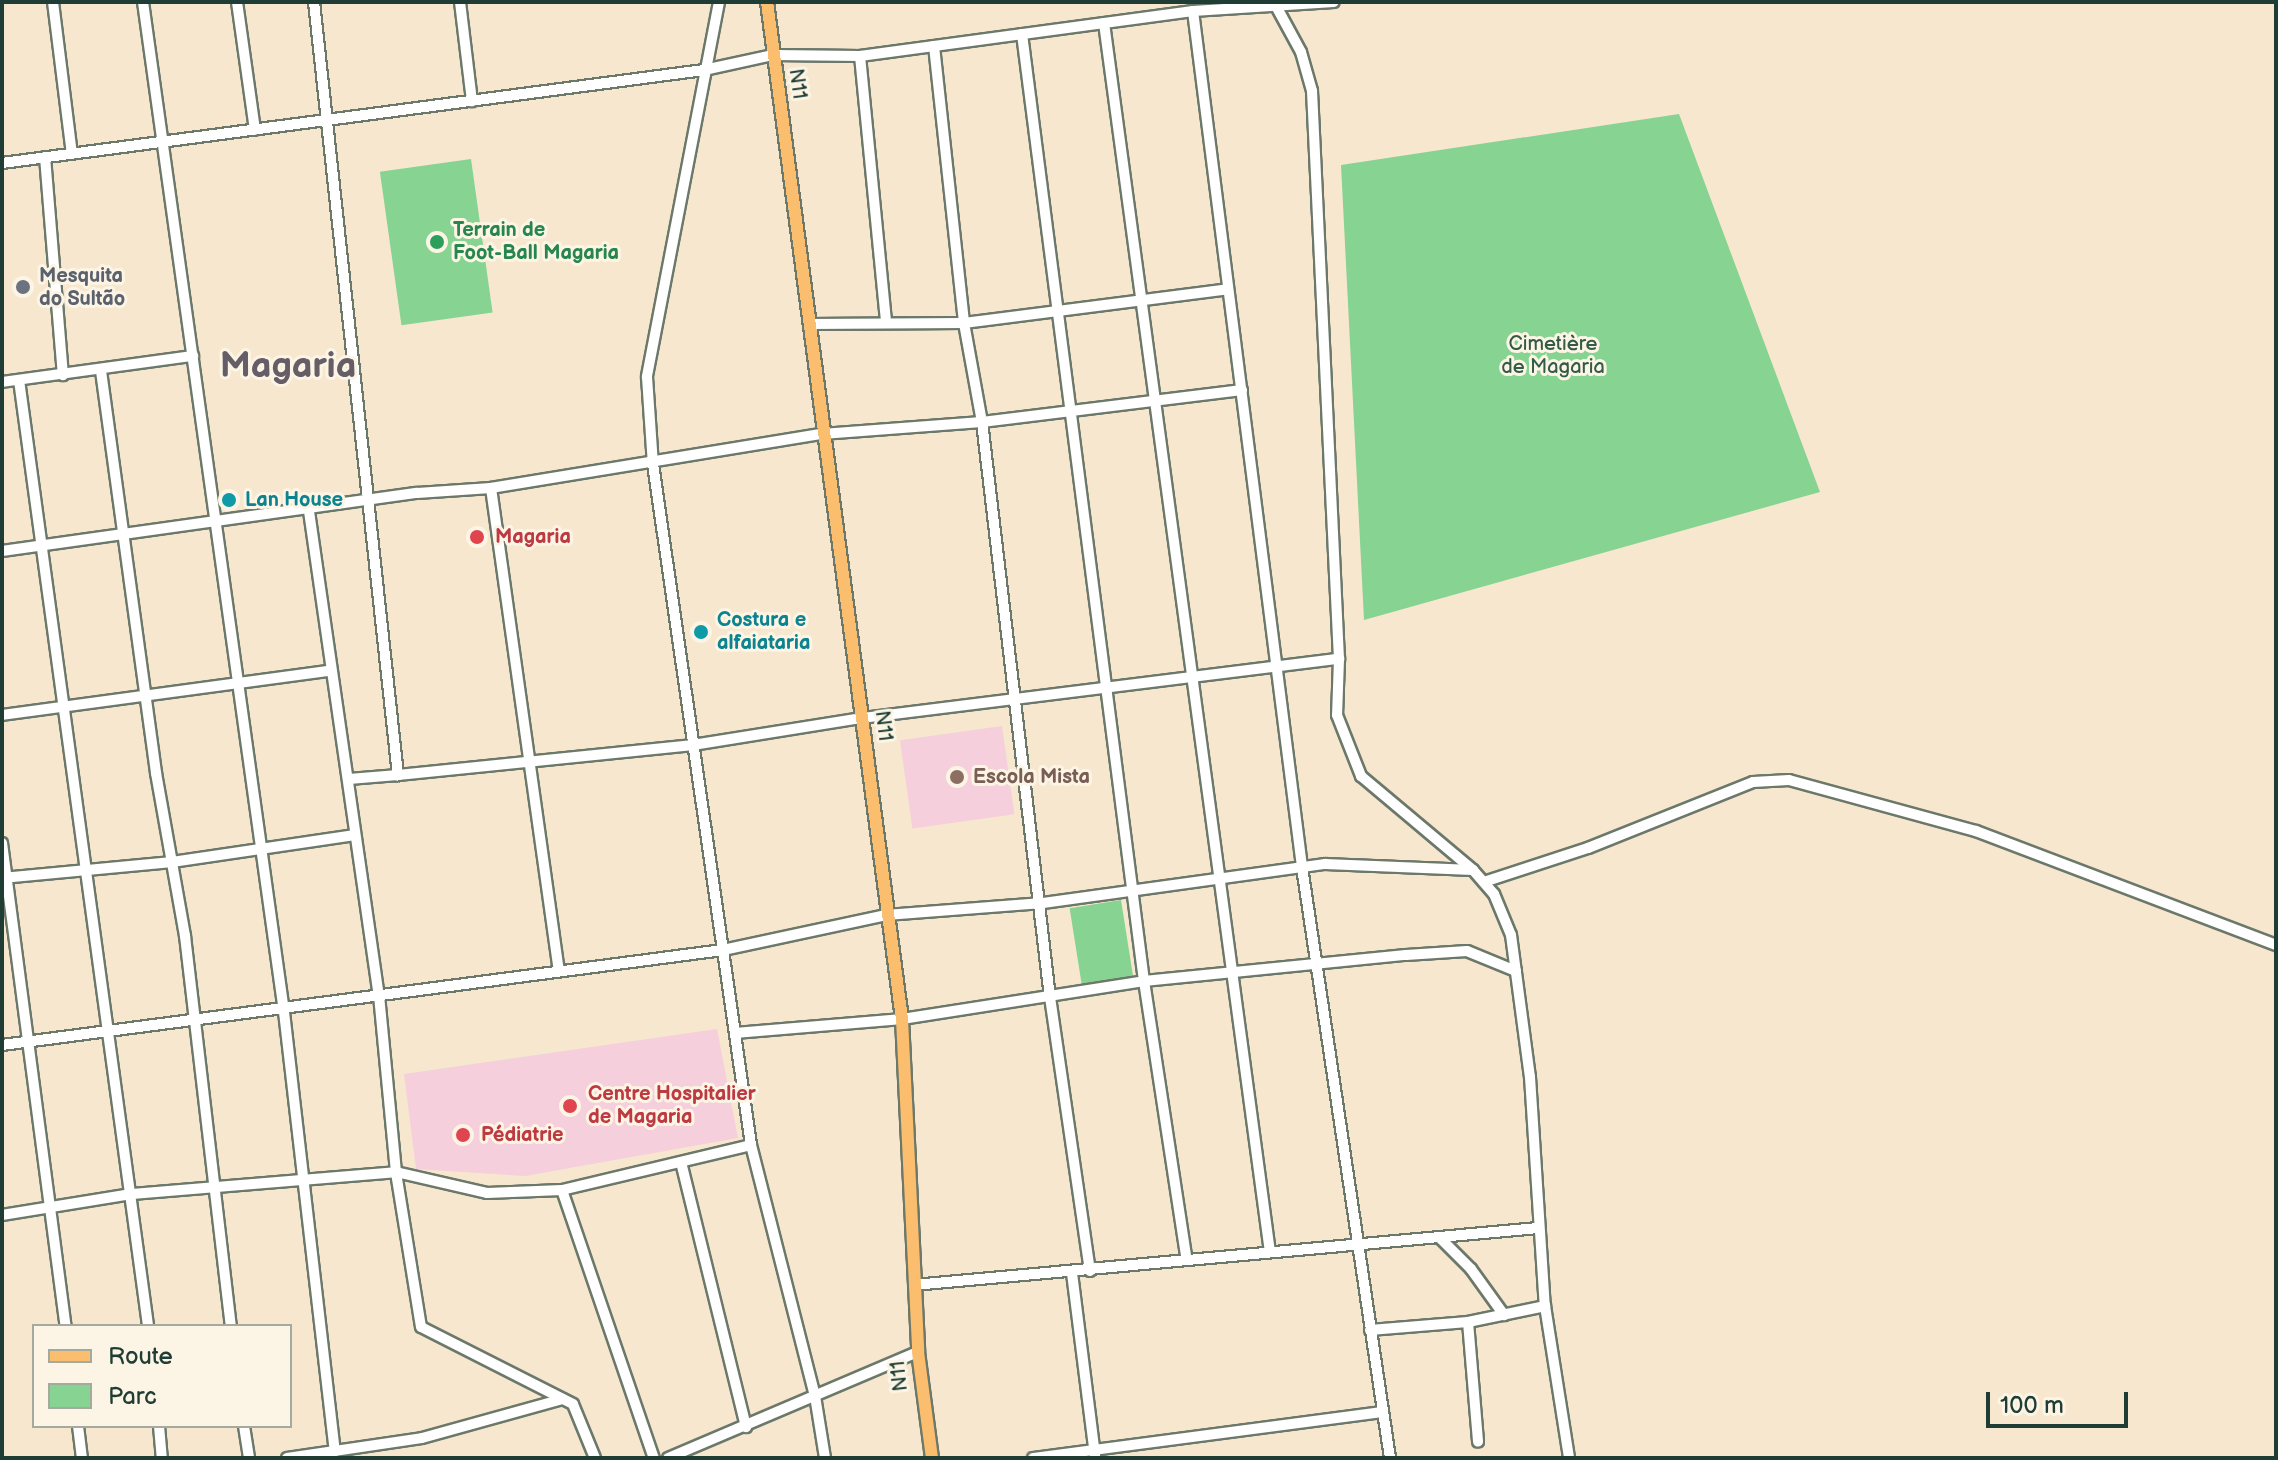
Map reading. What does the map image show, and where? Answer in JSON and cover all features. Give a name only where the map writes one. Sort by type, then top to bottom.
[{"type":"main road","name":"N11","points":[[767,2],[902,1019],[918,1352],[932,1458]]},
{"type":"street","points":[[53,2],[72,154]]},
{"type":"street","points":[[143,2],[284,1012],[335,1451]]},
{"type":"street","points":[[237,2],[255,130]]},
{"type":"street","points":[[314,2],[398,775]]},
{"type":"street","points":[[460,2],[472,101]]},
{"type":"street","points":[[719,2],[647,377],[653,464],[751,1145],[815,1396],[825,1458]]},
{"type":"street","points":[[2,163],[704,70],[773,55],[860,56],[1193,11],[1334,2]]},
{"type":"street","points":[[1276,6],[1301,52],[1312,91],[1339,659],[1337,715],[1361,776],[1473,870],[1484,882],[1511,935],[1530,1077],[1545,1306],[1569,1458]]},
{"type":"street","points":[[1193,11],[1302,867],[1319,962],[1357,1245],[1390,1458]]},
{"type":"street","points":[[1104,23],[1229,971],[1270,1252]]},
{"type":"street","points":[[1022,34],[1144,981],[1186,1257]]},
{"type":"street","points":[[934,46],[964,323],[982,422],[1043,903],[1050,997],[1090,1271]]},
{"type":"street","points":[[860,56],[886,322]]},
{"type":"street","points":[[45,157],[63,375]]},
{"type":"street","points":[[809,324],[964,323],[1140,304],[1228,289]]},
{"type":"street","points":[[2,382],[101,371],[193,356]]},
{"type":"street","points":[[101,371],[172,862],[231,1324]]},
{"type":"street","points":[[19,380],[39,545],[110,1030],[148,1324]]},
{"type":"street","points":[[2,551],[368,499],[491,488],[822,434],[982,422],[1242,390]]},
{"type":"street","points":[[491,488],[532,761],[559,970]]},
{"type":"street","points":[[308,507],[328,671],[349,779],[379,997],[396,1172],[421,1327],[573,1404],[595,1458]]},
{"type":"street","points":[[349,779],[693,745],[862,718],[1339,659]]},
{"type":"street","points":[[2,715],[328,671]]},
{"type":"street","points":[[1484,882],[1588,848],[1753,782],[1789,780],[1976,831],[2276,945]]},
{"type":"street","points":[[4,878],[172,862],[355,835]]},
{"type":"street","points":[[2,843],[4,878],[66,1324]]},
{"type":"street","points":[[2,1045],[284,1012],[559,970],[723,950],[886,915],[1043,903],[1302,867],[1473,870]]},
{"type":"street","points":[[735,1033],[902,1019],[1144,981],[1319,962],[1467,951],[1516,971]]},
{"type":"street","points":[[2,1215],[51,1210],[131,1194],[396,1172],[487,1193],[562,1190],[751,1145]]},
{"type":"street","points":[[681,1162],[746,1427]]},
{"type":"street","points":[[562,1190],[654,1458]]},
{"type":"street","points":[[914,1285],[1072,1273],[1186,1257],[1538,1228]]},
{"type":"street","points":[[1439,1237],[1471,1269],[1504,1315]]},
{"type":"street","points":[[1072,1273],[1095,1455]]},
{"type":"street","points":[[1370,1330],[1468,1322],[1545,1306]]},
{"type":"street","points":[[1468,1322],[1478,1442]]},
{"type":"street","points":[[668,1458],[918,1352]]},
{"type":"street","points":[[287,1458],[422,1438],[563,1399]]},
{"type":"street","points":[[1033,1458],[1095,1455],[1383,1412]]},
{"type":"street","points":[[78,1428],[82,1458]]},
{"type":"street","points":[[159,1428],[162,1458]]},
{"type":"street","points":[[244,1428],[249,1458]]},
{"type":"shaded area","name":"Escola Mista","points":[[1002,726],[1014,814],[912,828],[900,740]]},
{"type":"shaded area","name":"Centre Hospitalier de Magaria","points":[[717,1029],[738,1138],[525,1176],[416,1169],[404,1074]]},
{"type":"green space","name":"Cimetière de Magaria","points":[[1679,114],[1820,492],[1364,620],[1341,165]]},
{"type":"green space","name":"Terrain de Foot-Ball Magaria","points":[[471,159],[493,312],[401,325],[380,172]]},
{"type":"green space","points":[[1121,900],[1134,979],[1082,987],[1070,908]]},
{"type":"place","name":"Terrain de Foot-Ball Magaria","points":[[437,242]]},
{"type":"place","name":"Mesquita do Sultão","points":[[23,287]]},
{"type":"place","name":"Lan House","points":[[229,500]]},
{"type":"place","name":"Magaria","points":[[477,537]]},
{"type":"place","name":"Costura e alfaiataria","points":[[701,632]]},
{"type":"place","name":"Escola Mista","points":[[957,777]]},
{"type":"place","name":"Centre Hospitalier de Magaria","points":[[570,1106]]},
{"type":"place","name":"Pédiatrie","points":[[463,1135]]},
{"type":"district","name":"Magaria","points":[[288,367]]}]
